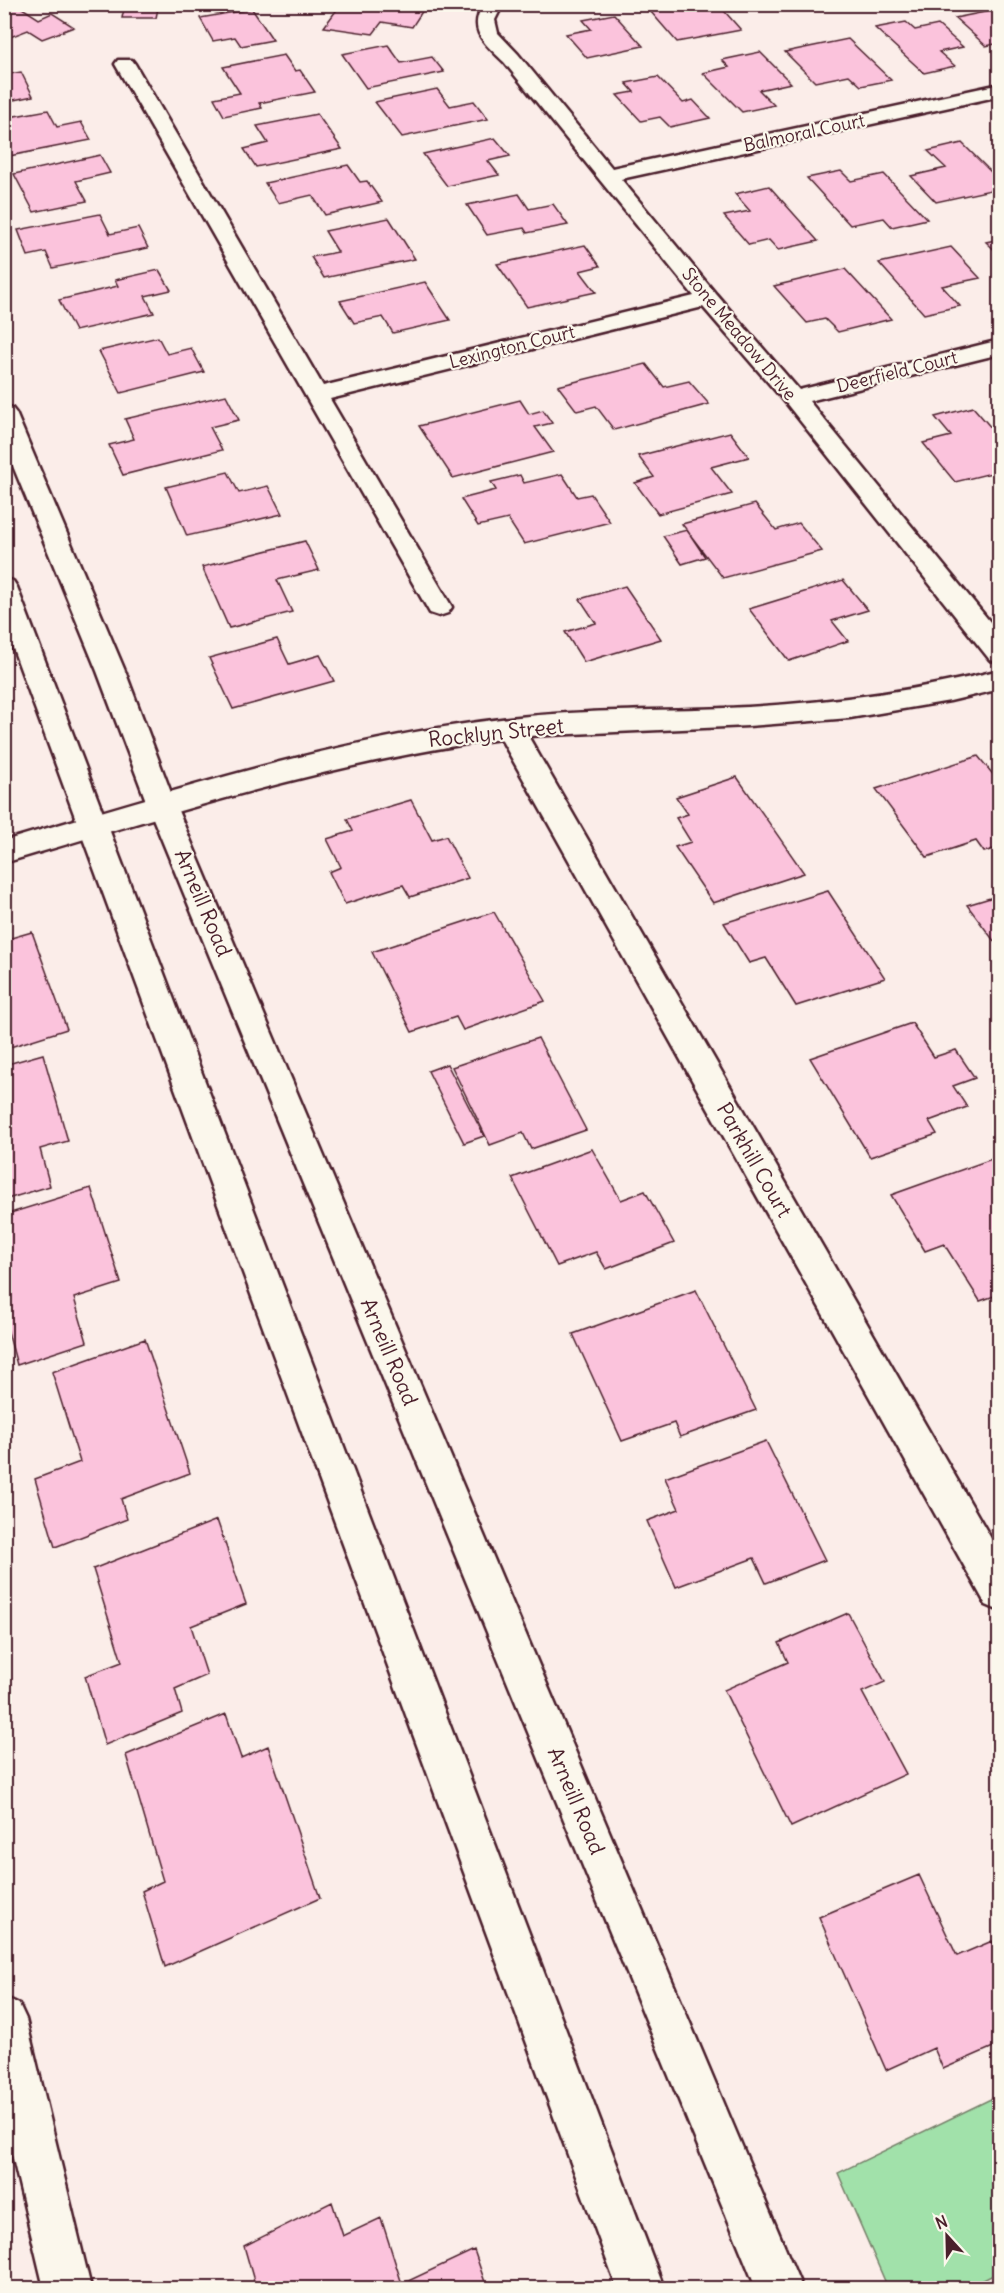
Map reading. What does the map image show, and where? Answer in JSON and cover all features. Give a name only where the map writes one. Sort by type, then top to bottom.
[{"type":"street","name":"Stone Meadow Drive","points":[[490,9],[484,21],[486,32],[511,58],[609,175],[708,299],[794,398],[999,654]]},
{"type":"street","points":[[125,64],[439,608]]},
{"type":"street","name":"Balmoral Court","points":[[609,175],[999,90]]},
{"type":"street","name":"Lexington Court","points":[[317,395],[708,299]]},
{"type":"street","name":"Deerfield Court","points":[[794,398],[999,346]]},
{"type":"street","name":"Arneill Road","points":[[4,413],[111,672],[162,807],[779,2289]]},
{"type":"street","points":[[4,587],[95,825],[641,2289]]},
{"type":"street","name":"Rocklyn Street","points":[[4,852],[365,750],[509,728],[826,712],[942,694],[999,679]]},
{"type":"street","name":"Parkhill Court","points":[[509,728],[999,1592]]},
{"type":"street","points":[[4,2019],[15,2122],[68,2289]]},
{"type":"green space","points":[[999,2095],[999,2272],[968,2288],[888,2288],[838,2173]]},
{"type":"building","points":[[4,4],[16,4],[39,19],[52,13],[74,27],[42,39],[28,30],[5,39]]},
{"type":"building","points":[[125,4],[188,4],[187,8],[158,8],[156,18],[122,18]]},
{"type":"building","points":[[341,4],[382,9],[385,4],[423,10],[412,27],[382,22],[373,34],[324,27]]},
{"type":"building","points":[[644,4],[680,4],[684,9],[718,4],[741,30],[677,42]]},
{"type":"building","points":[[252,9],[273,40],[241,46],[235,37],[213,41],[200,18]]},
{"type":"building","points":[[1000,9],[1000,43],[986,46],[955,18]]},
{"type":"building","points":[[614,14],[643,46],[587,58],[566,34],[591,29],[583,20]]},
{"type":"building","points":[[906,22],[915,30],[938,25],[963,47],[939,52],[955,66],[924,73],[875,28]]},
{"type":"building","points":[[848,39],[891,80],[861,86],[849,75],[815,82],[785,52]]},
{"type":"building","points":[[388,45],[401,63],[432,57],[444,72],[366,88],[342,54]]},
{"type":"building","points":[[760,52],[791,83],[759,90],[774,105],[742,112],[703,73],[729,67],[722,60]]},
{"type":"building","points":[[284,55],[295,71],[300,70],[315,92],[259,103],[262,108],[224,116],[214,98],[240,93],[223,67]]},
{"type":"building","points":[[21,72],[33,96],[4,102],[4,75]]},
{"type":"building","points":[[658,77],[683,103],[693,100],[710,118],[670,127],[660,117],[641,121],[617,95],[634,92],[626,83]]},
{"type":"building","points":[[437,89],[450,106],[474,101],[488,119],[402,137],[375,102]]},
{"type":"building","points":[[48,110],[57,127],[81,122],[91,140],[4,157],[4,118]]},
{"type":"building","points":[[317,114],[342,149],[256,167],[244,149],[268,143],[257,126]]},
{"type":"building","points":[[495,138],[510,156],[488,161],[499,175],[447,186],[423,154]]},
{"type":"building","points":[[962,143],[1000,181],[1000,188],[936,202],[911,176],[946,168],[928,151]]},
{"type":"building","points":[[100,155],[110,173],[76,181],[87,201],[34,212],[14,174]]},
{"type":"building","points":[[348,165],[360,182],[367,181],[382,202],[325,215],[312,195],[278,203],[265,183]]},
{"type":"building","points":[[841,171],[851,181],[884,174],[927,219],[892,227],[884,218],[850,225],[807,178]]},
{"type":"building","points":[[769,186],[818,241],[778,250],[769,240],[749,245],[724,216],[750,211],[735,194]]},
{"type":"building","points":[[519,194],[529,209],[553,204],[568,225],[527,233],[524,228],[487,235],[467,205]]},
{"type":"building","points":[[100,214],[110,234],[138,228],[148,248],[53,268],[46,252],[28,256],[18,230]]},
{"type":"building","points":[[389,218],[415,259],[324,278],[311,257],[338,252],[325,231]]},
{"type":"building","points":[[1000,239],[1000,255],[986,242]]},
{"type":"building","points":[[585,245],[600,266],[580,271],[596,292],[527,307],[497,264]]},
{"type":"building","points":[[951,247],[980,278],[942,286],[960,306],[924,314],[879,263]]},
{"type":"building","points":[[845,269],[891,319],[838,332],[825,319],[807,323],[774,286]]},
{"type":"building","points":[[159,270],[171,290],[145,296],[154,313],[75,331],[59,300],[118,286],[115,280]]},
{"type":"building","points":[[425,282],[450,320],[393,333],[383,317],[354,323],[340,301]]},
{"type":"building","points":[[158,337],[167,354],[191,348],[204,372],[121,393],[99,351]]},
{"type":"building","points":[[646,364],[664,387],[689,381],[709,404],[614,430],[596,406],[577,411],[558,386]]},
{"type":"building","points":[[226,395],[239,420],[210,427],[222,450],[123,475],[109,445],[134,439],[125,419]]},
{"type":"building","points":[[520,400],[529,414],[543,410],[552,423],[535,427],[553,452],[453,478],[419,426]]},
{"type":"building","points":[[973,407],[1000,438],[1000,471],[955,482],[923,443],[951,436],[935,417]]},
{"type":"building","points":[[730,432],[749,457],[711,467],[732,494],[658,514],[635,483],[654,477],[638,456]]},
{"type":"building","points":[[228,472],[239,493],[268,486],[282,514],[187,536],[166,487]]},
{"type":"building","points":[[562,474],[577,497],[591,494],[610,522],[524,544],[508,519],[478,526],[461,499],[496,490],[491,482],[520,475],[524,483]]},
{"type":"building","points":[[755,504],[776,530],[799,523],[822,551],[723,578],[682,524]]},
{"type":"building","points":[[687,530],[705,557],[682,564],[663,536]]},
{"type":"building","points":[[305,541],[319,570],[277,580],[292,612],[229,628],[202,567]]},
{"type":"building","points":[[843,580],[868,610],[832,621],[848,641],[789,661],[749,609]]},
{"type":"building","points":[[625,586],[661,639],[584,662],[565,632],[596,623],[580,599]]},
{"type":"building","points":[[277,639],[289,664],[320,655],[334,681],[233,709],[209,658]]},
{"type":"building","points":[[978,756],[1000,783],[1000,847],[984,852],[976,841],[927,857],[876,789]]},
{"type":"building","points":[[737,777],[804,873],[713,903],[675,847],[691,842],[676,818],[688,814],[676,797]]},
{"type":"building","points":[[411,800],[432,840],[446,836],[468,878],[410,897],[403,885],[345,904],[329,872],[341,867],[327,839],[353,831],[347,819]]},
{"type":"building","points":[[828,891],[885,978],[796,1006],[766,958],[749,963],[724,923]]},
{"type":"building","points":[[1000,895],[1000,949],[967,905]]},
{"type":"building","points":[[494,912],[545,1001],[463,1030],[456,1017],[412,1032],[372,952]]},
{"type":"building","points":[[32,932],[67,1029],[4,1049],[4,940]]},
{"type":"building","points":[[912,1023],[934,1057],[956,1050],[975,1078],[953,1086],[967,1107],[929,1121],[937,1134],[870,1157],[810,1058]]},
{"type":"building","points":[[538,1038],[586,1130],[531,1149],[523,1133],[490,1145],[452,1067]]},
{"type":"building","points":[[43,1054],[68,1141],[40,1149],[50,1186],[4,1200],[4,1065]]},
{"type":"building","points":[[447,1064],[484,1136],[464,1143],[428,1071]]},
{"type":"building","points":[[592,1149],[621,1200],[645,1191],[674,1243],[606,1269],[596,1252],[557,1266],[512,1178]]},
{"type":"building","points":[[1000,1156],[1000,1294],[980,1301],[944,1244],[925,1251],[891,1195]]},
{"type":"building","points":[[91,1188],[121,1283],[74,1298],[87,1342],[17,1365],[4,1317],[4,1215]]},
{"type":"building","points":[[696,1290],[756,1410],[680,1437],[674,1423],[622,1441],[573,1334]]},
{"type":"building","points":[[145,1339],[190,1473],[121,1499],[127,1519],[55,1547],[35,1479],[80,1462],[52,1372]]},
{"type":"building","points":[[766,1441],[825,1560],[766,1583],[754,1558],[676,1587],[647,1521],[679,1509],[665,1478]]},
{"type":"building","points":[[217,1520],[246,1604],[191,1626],[207,1675],[175,1689],[182,1713],[105,1745],[85,1676],[122,1662],[93,1569]]},
{"type":"building","points":[[848,1613],[885,1682],[862,1692],[906,1774],[791,1827],[724,1690],[788,1662],[779,1643]]},
{"type":"building","points":[[226,1714],[241,1758],[268,1746],[320,1898],[165,1967],[142,1891],[163,1881],[126,1755]]},
{"type":"building","points":[[919,1875],[957,1956],[992,1941],[1000,1957],[1000,2044],[943,2069],[934,2048],[886,2070],[819,1917]]},
{"type":"building","points":[[332,2202],[343,2236],[381,2218],[402,2284],[474,2250],[487,2288],[256,2288],[244,2246]]}]
